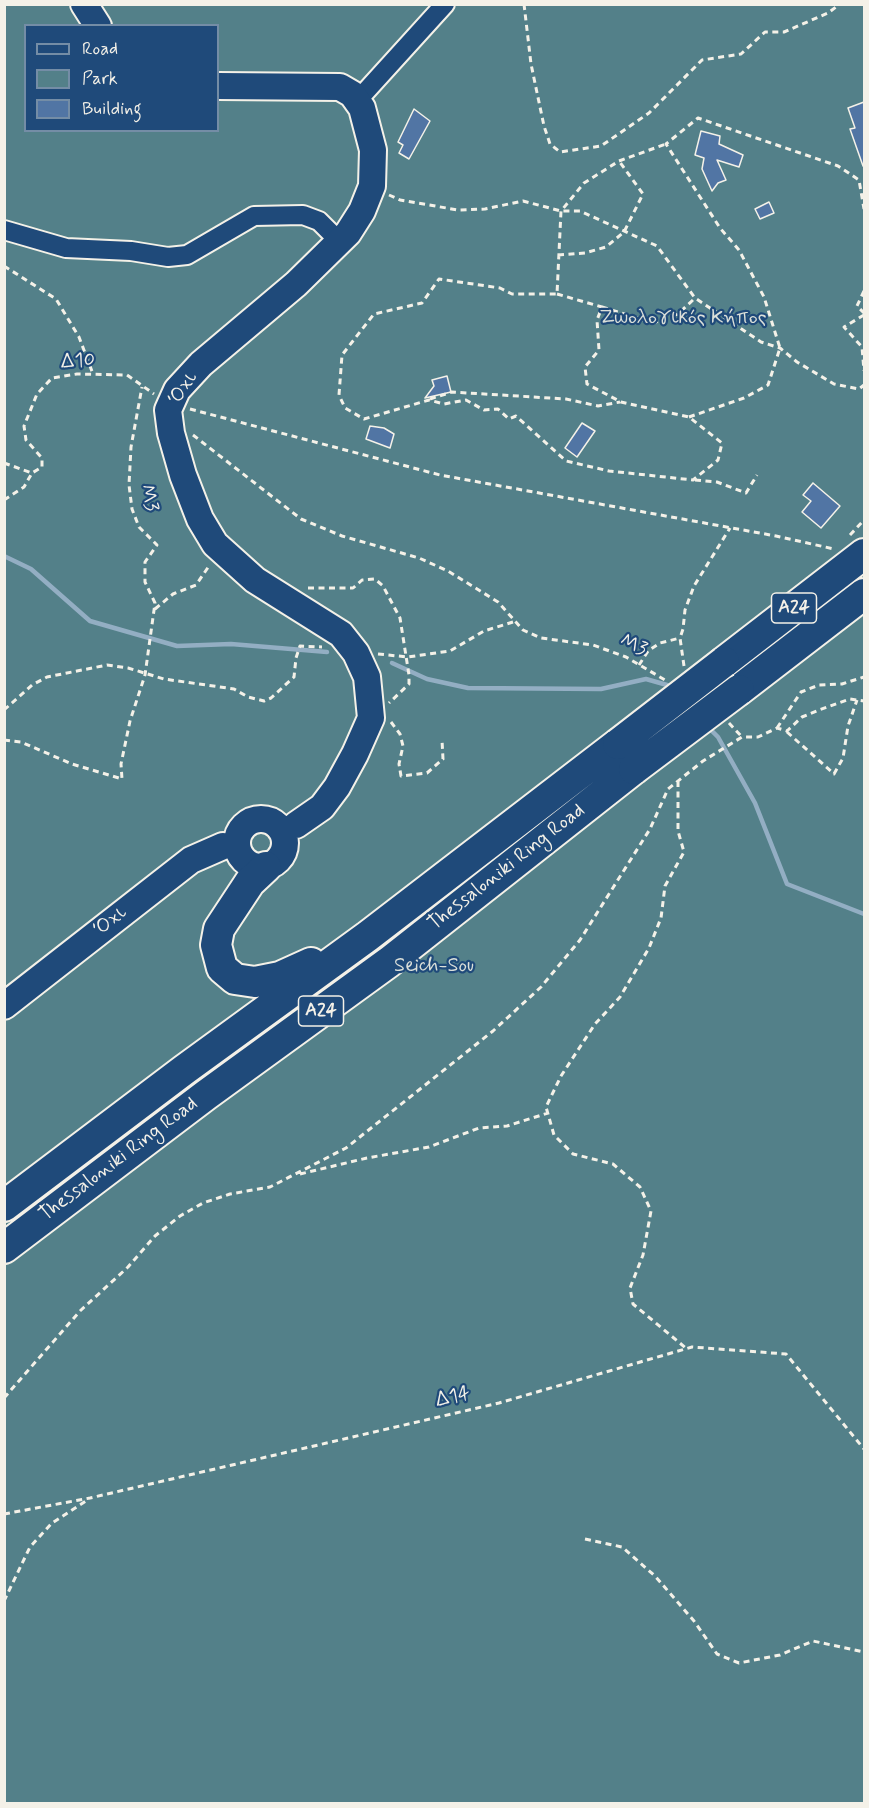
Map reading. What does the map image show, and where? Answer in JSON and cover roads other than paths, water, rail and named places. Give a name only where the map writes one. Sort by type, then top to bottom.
[{"type":"highway","name":"Thessaloniki Ring Road","points":[[4,1206],[184,1070],[368,936],[864,554]]},
{"type":"highway","name":"Thessaloniki Ring Road","points":[[4,1248],[206,1095],[389,962],[634,769],[864,594]]},
{"type":"highway","points":[[242,849],[250,882],[219,929],[217,953],[222,968],[230,976],[255,982],[280,977],[368,936]]},
{"type":"main road","points":[[84,4],[97,24]]},
{"type":"main road","points":[[219,86],[335,86],[349,92],[357,101]]},
{"type":"main road","name":"Όχι","points":[[4,1006],[190,860],[242,849],[279,860],[286,831],[322,807],[338,787],[370,718],[367,677],[356,653],[341,634],[262,585],[219,549],[200,519],[183,475],[169,423],[170,404],[177,390],[201,364],[296,284],[340,242],[362,210],[373,179],[371,137],[365,114],[357,101]]},
{"type":"main road","name":"Όχι","points":[[242,849],[245,825],[260,819],[286,831]]},
{"type":"street","points":[[357,101],[445,4]]},
{"type":"street","points":[[4,230],[66,248],[131,251],[168,257],[187,255],[254,216],[303,215],[319,221],[340,242]]},
{"type":"waterway","points":[[4,556],[31,569],[90,621],[177,646],[231,644],[327,652]]},
{"type":"waterway","points":[[392,663],[427,679],[468,688],[601,689],[646,679],[667,685],[672,690]]},
{"type":"waterway","points":[[707,726],[718,737],[755,803],[787,884],[864,914]]},
{"type":"park label","name":"Ζωολογικός Κήπος","points":[[683,319]]},
{"type":"park label","name":"Seich-Sou","points":[[434,967]]}]
